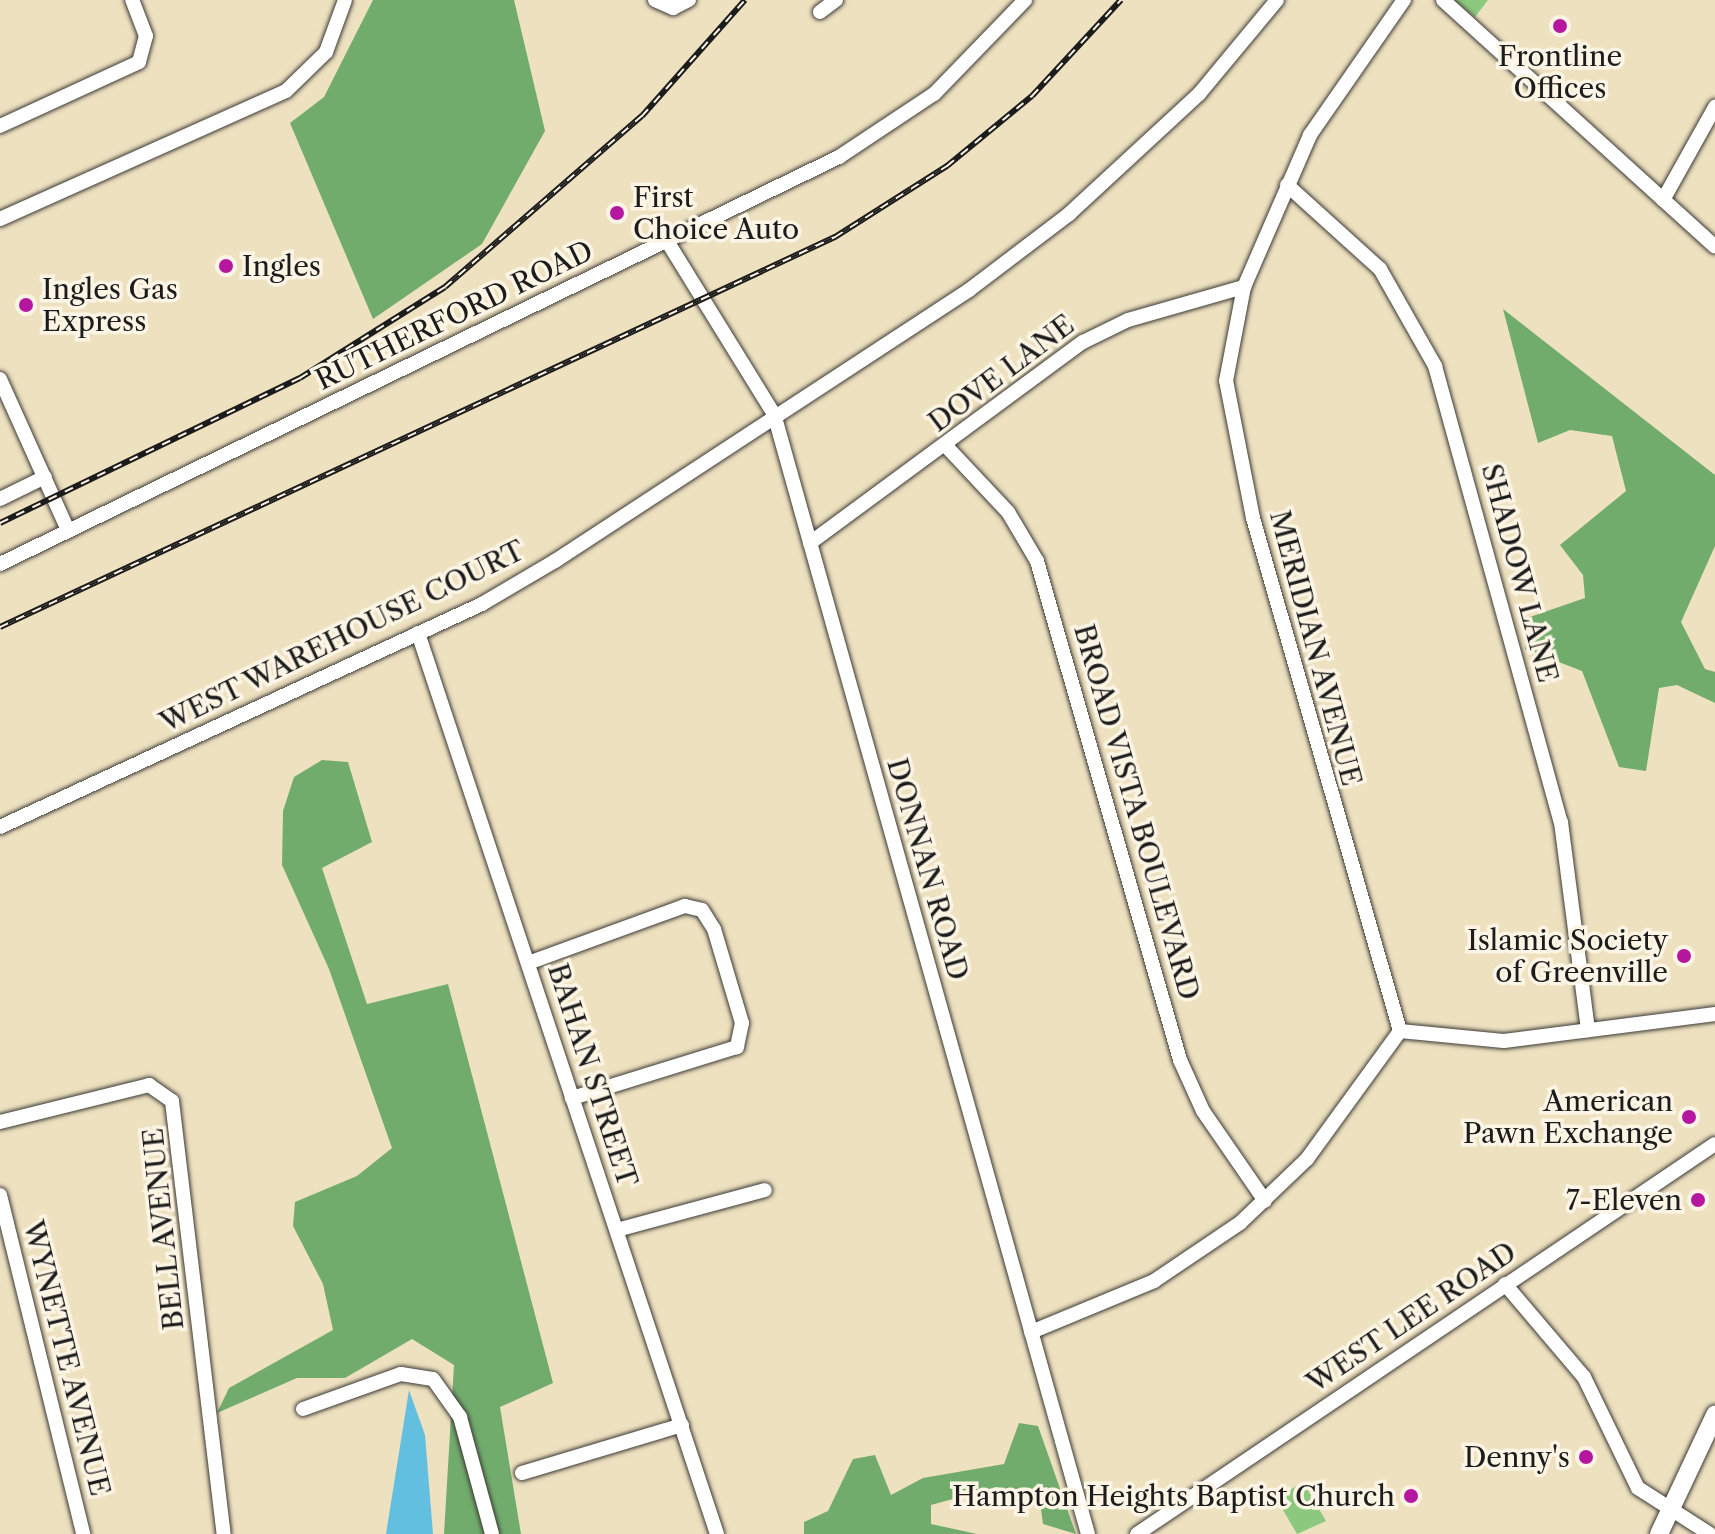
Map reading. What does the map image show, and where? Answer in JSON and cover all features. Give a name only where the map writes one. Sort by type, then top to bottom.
[{"type":"main road","points":[[1659,1534],[1663,1509],[1715,1415]]},
{"type":"street","points":[[0,126],[139,62],[146,36],[132,0]]},
{"type":"street","points":[[0,219],[286,91],[326,52],[345,0]]},
{"type":"street","points":[[655,0],[673,8],[689,0]]},
{"type":"street","points":[[820,12],[836,0]]},
{"type":"street","name":"RUTHERFORD ROAD","points":[[0,564],[667,241],[902,119],[1025,0]]},
{"type":"street","name":"WEST WAREHOUSE COURT","points":[[0,827],[522,582],[774,414],[969,290],[1069,214],[1182,112],[1277,0]]},
{"type":"street","name":"MERIDIAN AVENUE","points":[[1400,1031],[1231,431],[1227,366],[1244,287],[1287,185],[1339,86],[1404,0]]},
{"type":"street","points":[[1443,0],[1715,247]]},
{"type":"street","points":[[1663,200],[1715,107]]},
{"type":"street","name":"SHADOW LANE","points":[[1287,185],[1380,269],[1435,366],[1561,822],[1588,1030]]},
{"type":"street","name":"DONNAN ROAD","points":[[667,241],[774,414],[1088,1534]]},
{"type":"street","name":"DOVE LANE","points":[[810,543],[1104,330],[1244,287]]},
{"type":"street","points":[[0,379],[68,530]]},
{"type":"street","name":"BROAD VISTA BOULEVARD","points":[[946,446],[1008,512],[1037,561],[1180,1060],[1203,1111],[1265,1201]]},
{"type":"street","points":[[0,499],[45,477]]},
{"type":"street","name":"BAHAN STREET","points":[[418,633],[717,1534]]},
{"type":"street","points":[[528,963],[685,906],[702,910],[714,929],[742,1023],[737,1047],[572,1098]]},
{"type":"street","points":[[1031,1332],[1154,1281],[1265,1201],[1307,1159],[1400,1031],[1504,1041],[1715,1014]]},
{"type":"street","name":"BELL AVENUE","points":[[0,1122],[149,1085],[172,1101],[224,1534]]},
{"type":"street","name":"WEST LEE ROAD","points":[[1137,1534],[1715,1144]]},
{"type":"street","points":[[617,1230],[765,1190]]},
{"type":"street","name":"WYNETTE AVENUE","points":[[0,1195],[83,1534]]},
{"type":"street","points":[[1505,1284],[1584,1377],[1632,1480],[1663,1509],[1710,1534]]},
{"type":"street","points":[[303,1409],[409,1372],[433,1379],[460,1417],[492,1534]]},
{"type":"street","points":[[522,1473],[682,1425]]},
{"type":"green space","points":[[373,0],[514,0],[545,131],[482,244],[373,319],[290,123],[324,97]]},
{"type":"green space","points":[[1454,0],[1488,0],[1475,17]]},
{"type":"green space","points":[[1503,309],[1715,475],[1715,546],[1681,622],[1705,669],[1715,672],[1715,703],[1677,685],[1659,688],[1646,771],[1619,767],[1582,671],[1525,649],[1524,619],[1585,598],[1583,575],[1560,545],[1626,491],[1612,436],[1570,430],[1538,443]]},
{"type":"green space","points":[[322,760],[348,762],[372,842],[322,868],[367,1004],[448,984],[553,1383],[500,1407],[521,1534],[444,1534],[454,1365],[412,1339],[345,1378],[297,1378],[217,1413],[229,1388],[333,1330],[323,1284],[293,1226],[295,1202],[357,1176],[392,1148],[329,969],[282,865],[283,811],[294,777]]},
{"type":"green space","points":[[1019,1423],[1038,1426],[1076,1534],[1043,1524],[1040,1502],[996,1487],[931,1505],[931,1524],[977,1534],[804,1534],[804,1522],[828,1511],[853,1459],[875,1455],[891,1495],[923,1478],[1004,1464]]},
{"type":"green space","points":[[1303,1482],[1326,1521],[1297,1534],[1276,1498]]},
{"type":"water","points":[[409,1390],[425,1435],[433,1534],[386,1534]]},
{"type":"railway","points":[[0,523],[300,378],[445,287],[642,116],[745,0]]},
{"type":"railway","points":[[0,627],[835,237],[947,166],[1032,96],[1121,0]]},
{"type":"place","name":"Frontline Offices","points":[[1560,26]]},
{"type":"place","name":"First Choice Auto","points":[[617,213]]},
{"type":"place","name":"Ingles","points":[[226,266]]},
{"type":"place","name":"Ingles Gas Express","points":[[26,305]]},
{"type":"place","name":"Islamic Society of Greenville","points":[[1684,956]]},
{"type":"place","name":"American Pawn Exchange","points":[[1689,1117]]},
{"type":"place","name":"7-Eleven","points":[[1698,1200]]},
{"type":"place","name":"Denny's","points":[[1586,1457]]},
{"type":"place","name":"Hampton Heights Baptist Church","points":[[1411,1496]]}]
